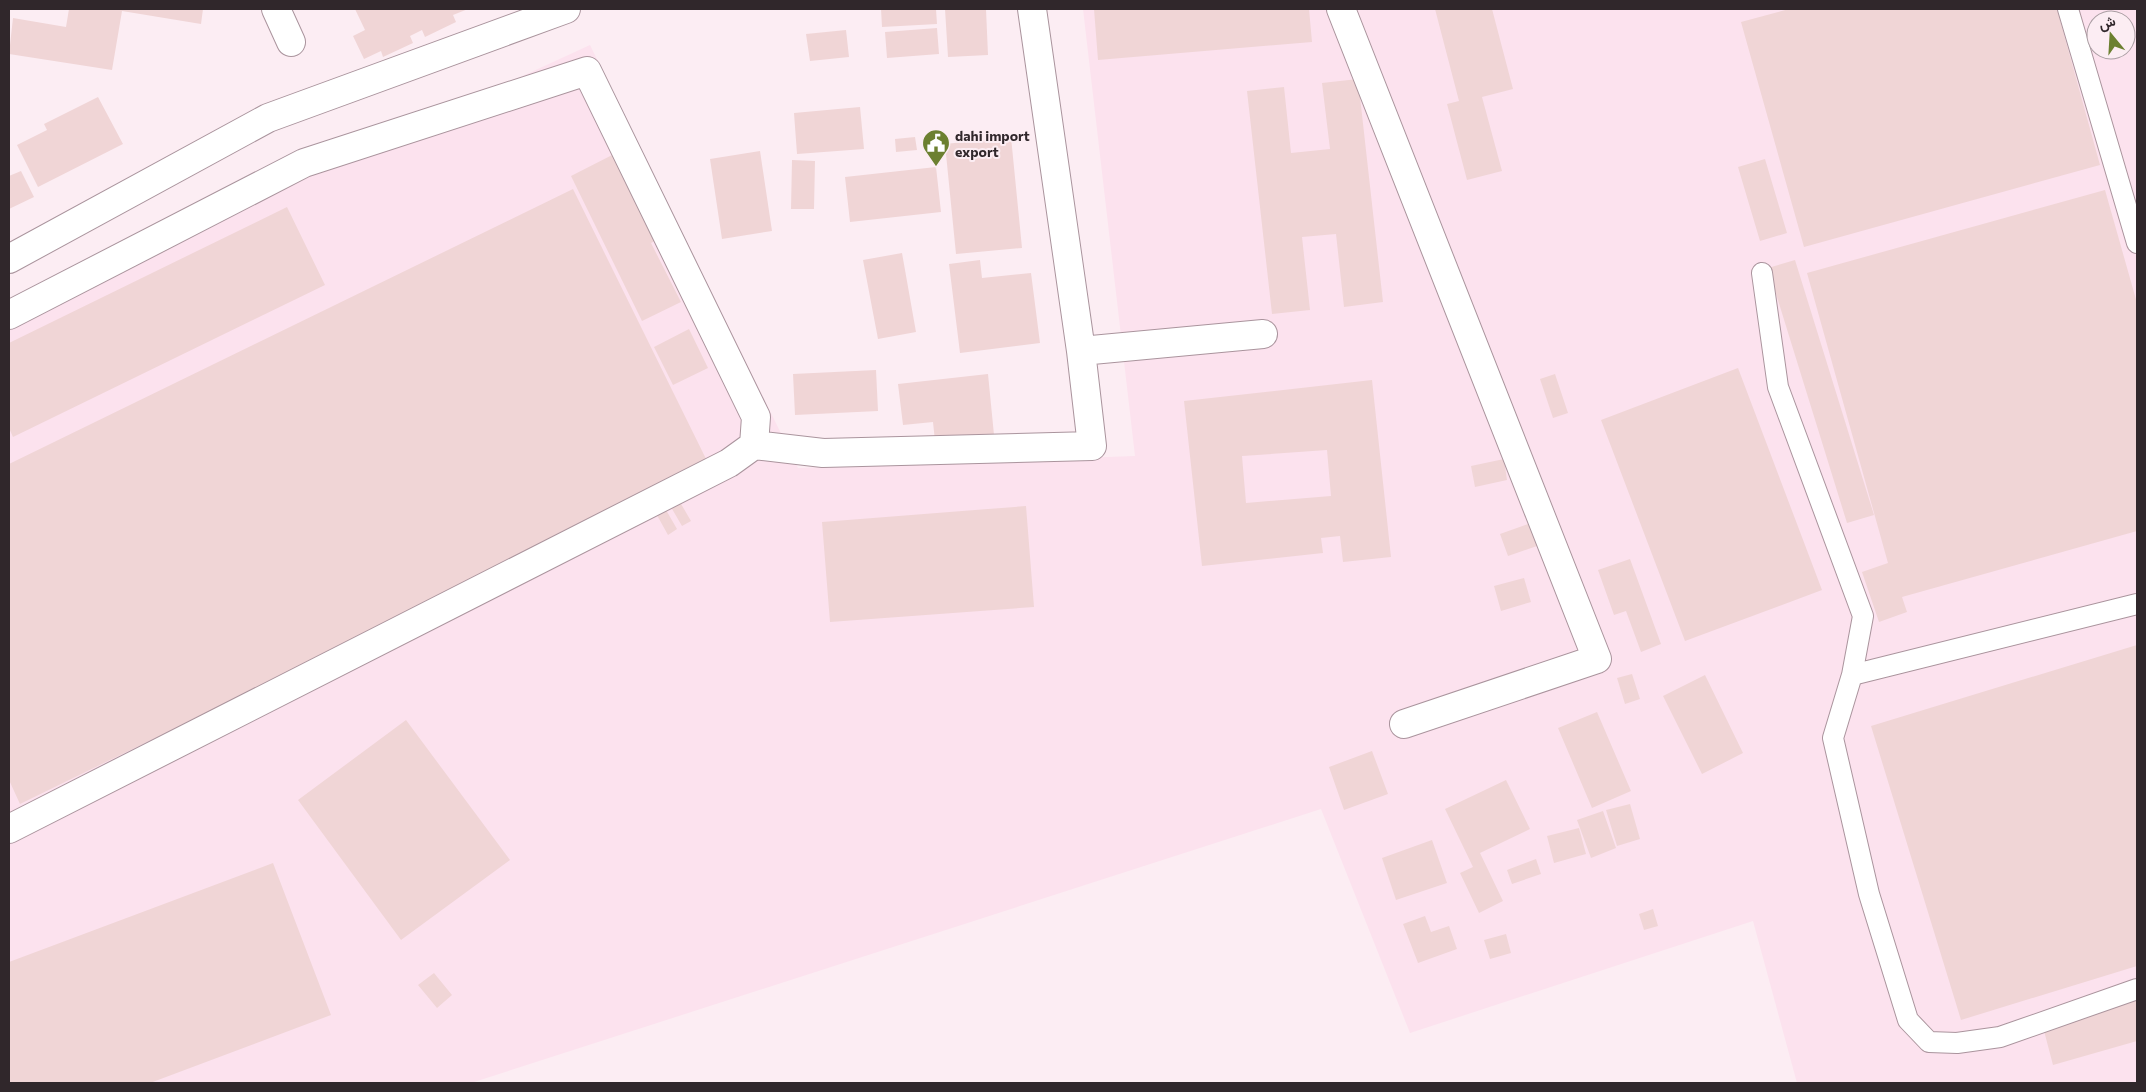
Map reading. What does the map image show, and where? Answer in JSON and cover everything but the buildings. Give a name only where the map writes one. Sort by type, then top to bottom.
[{"type":"street","points":[[276,9],[291,42]]},
{"type":"street","points":[[9,259],[268,118],[566,9]]},
{"type":"street","points":[[9,829],[728,463],[754,445],[823,453],[1092,446],[1081,351],[1032,9]]},
{"type":"street","points":[[1341,9],[1597,659],[1404,724]]},
{"type":"street","points":[[9,315],[304,163],[587,71],[756,416],[754,445]]},
{"type":"street","points":[[1081,351],[1263,334]]},
{"type":"lane","points":[[2068,9],[2137,243]]},
{"type":"lane","points":[[1762,273],[1778,387],[1863,616],[1852,675],[1833,738],[1870,894],[1908,1020],[1929,1042],[1957,1043],[2000,1037],[2137,989]]},
{"type":"lane","points":[[1852,675],[2137,604]]},
{"type":"shaded area","points":[[1083,9],[2137,9],[2137,1083],[1797,1083],[1753,921],[1410,1033],[1321,809],[471,1083],[9,1083],[9,312],[590,45],[798,468],[1135,456]]},
{"type":"place","name":"dahi import export","points":[[936,167]]}]
